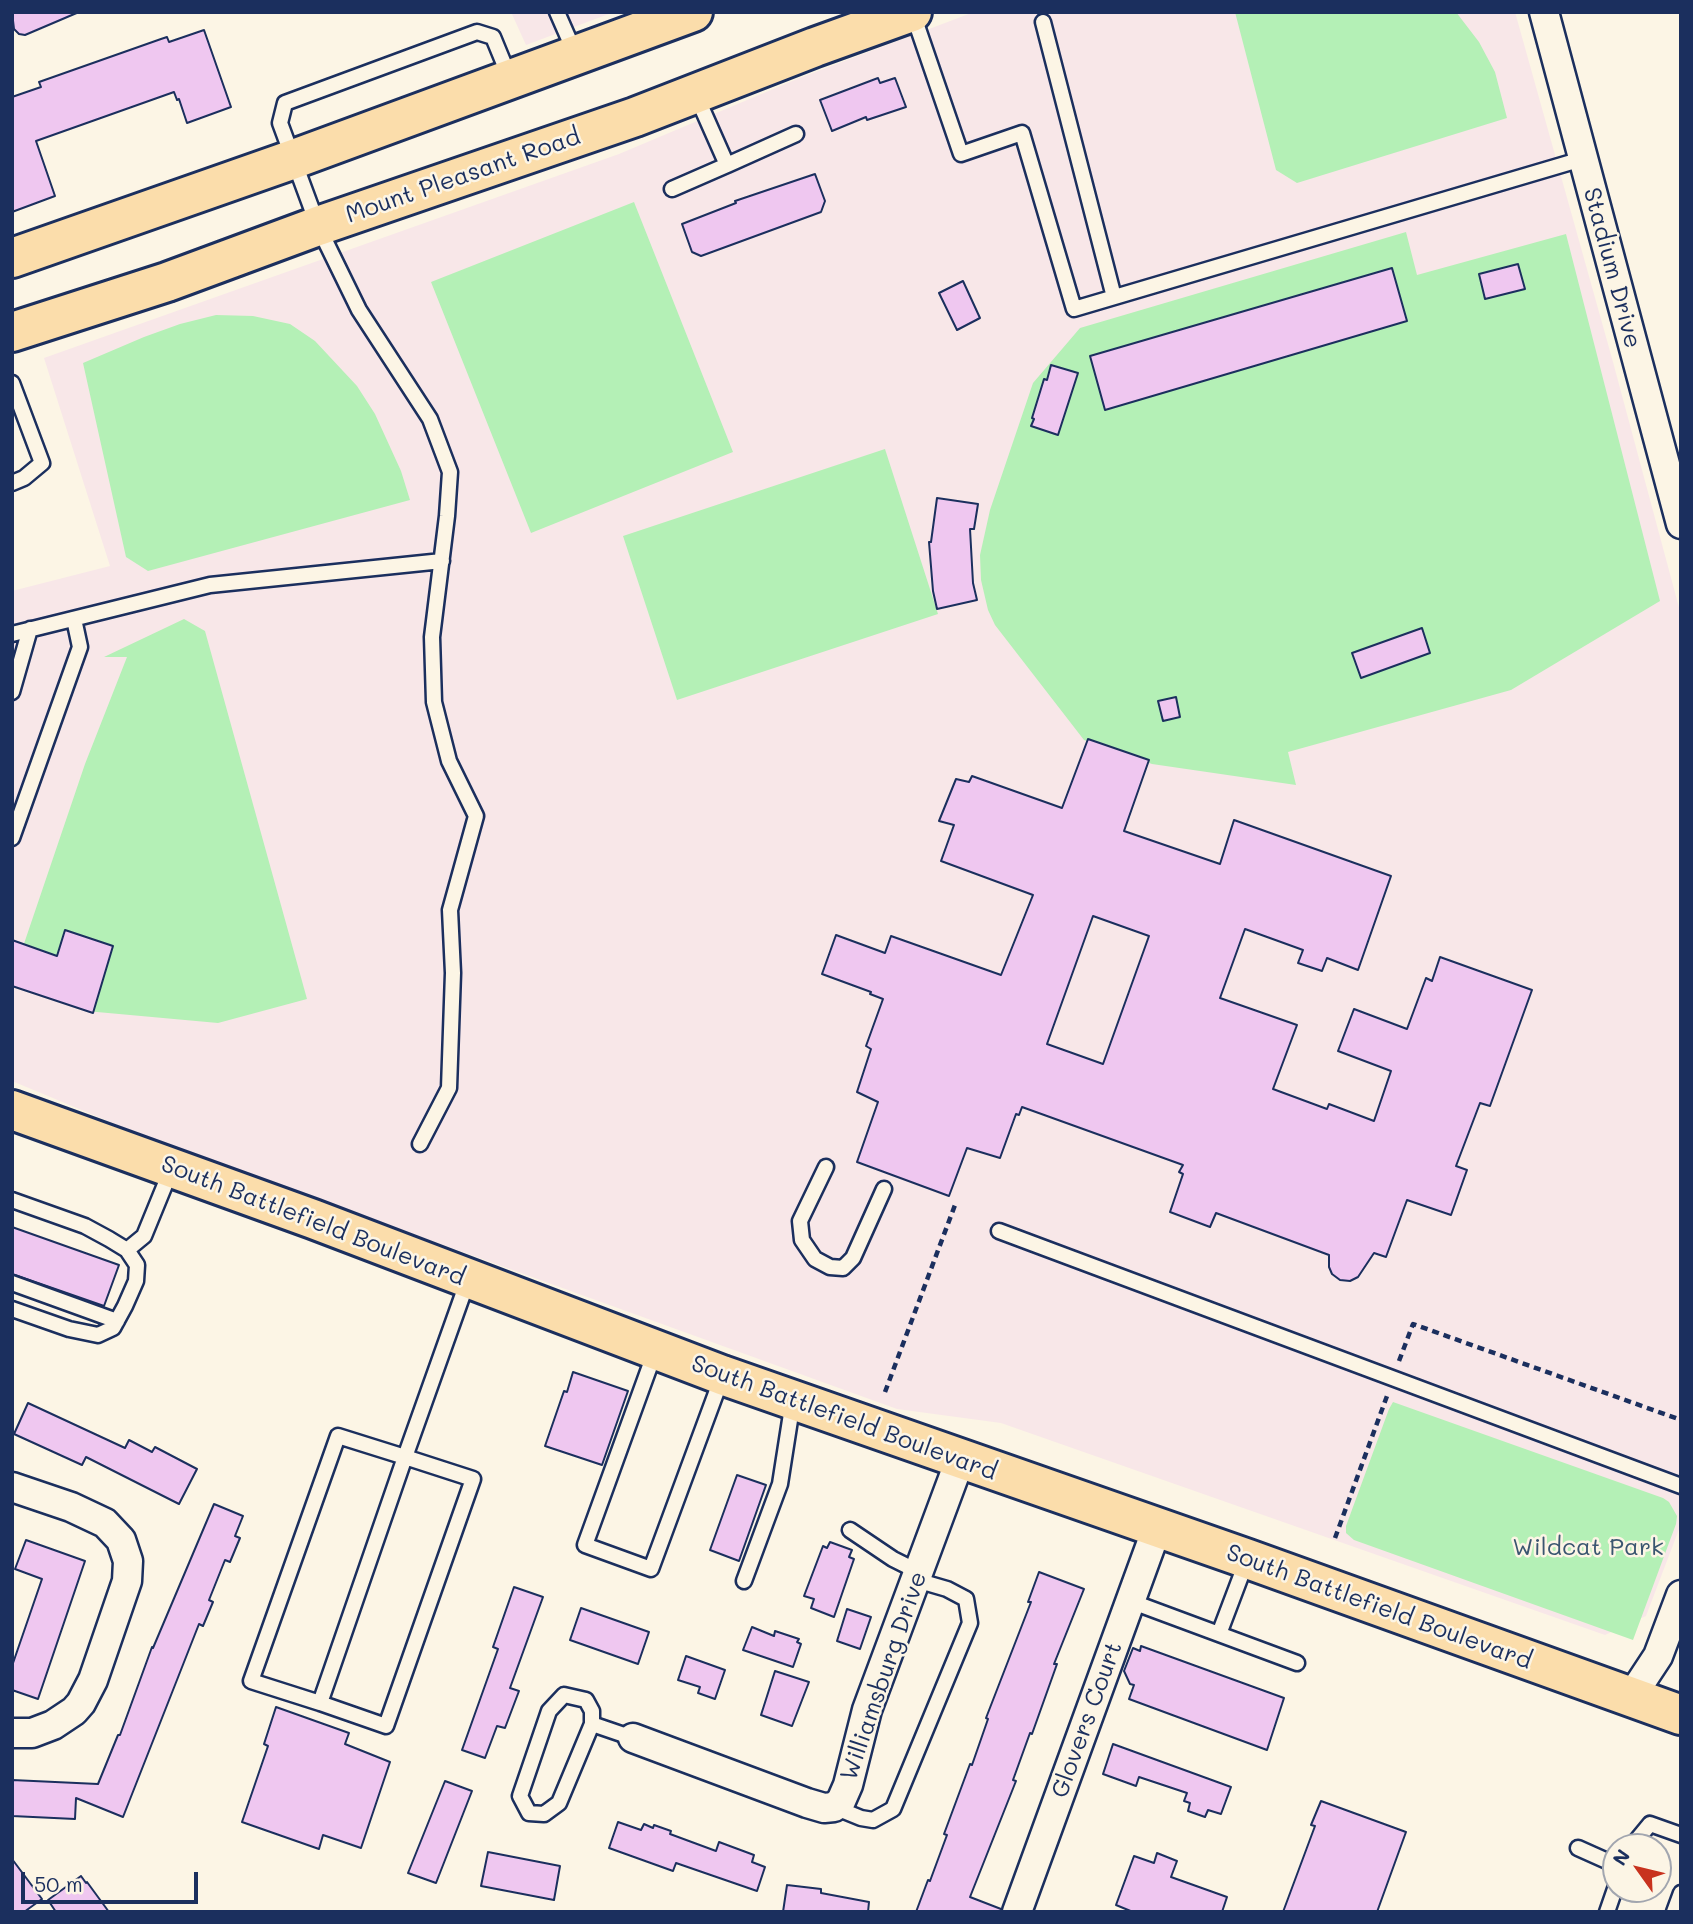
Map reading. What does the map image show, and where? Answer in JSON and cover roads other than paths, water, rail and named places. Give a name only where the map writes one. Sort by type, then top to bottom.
[{"type":"main road","points":[[12,258],[295,159],[693,12]]},
{"type":"main road","name":"Mount Pleasant Road","points":[[12,332],[167,282],[318,226],[635,117],[912,12]]},
{"type":"main road","name":"South Battlefield Boulevard","points":[[12,1110],[793,1401],[1248,1559],[1681,1715]]},
{"type":"street","name":"Stadium Drive","points":[[1544,12],[1681,524]]},
{"type":"street","name":"Williamsburg Drive","points":[[633,1738],[807,1803],[824,1808],[834,1807],[841,1801],[848,1785],[867,1710],[960,1460]]},
{"type":"street","points":[[12,1487],[104,1523],[121,1540],[128,1561],[127,1581],[93,1680],[81,1703],[74,1711],[52,1725],[32,1732],[12,1733]]},
{"type":"street","name":"Glovers Court","points":[[1017,1912],[1157,1528]]},
{"type":"street","points":[[1631,1697],[1658,1656],[1681,1595]]},
{"type":"lane","points":[[557,12],[576,55]]},
{"type":"lane","points":[[912,12],[961,154],[1022,133],[1074,309],[1582,159]]},
{"type":"lane","points":[[1043,22],[1114,297]]},
{"type":"lane","points":[[420,1144],[449,1088],[453,973],[450,910],[476,816],[449,761],[434,702],[432,637],[450,472],[430,419],[359,310],[318,226],[280,123],[285,103],[477,32],[493,37],[511,79]]},
{"type":"lane","points":[[696,93],[727,165]]},
{"type":"lane","points":[[672,189],[796,134]]},
{"type":"lane","points":[[12,383],[42,463],[24,478],[12,483]]},
{"type":"lane","points":[[12,634],[210,585],[442,561]]},
{"type":"lane","points":[[12,838],[80,647],[74,619]]},
{"type":"lane","points":[[12,692],[30,629]]},
{"type":"lane","points":[[826,1167],[800,1221],[802,1240],[815,1259],[830,1267],[843,1268],[853,1258],[884,1189]]},
{"type":"lane","points":[[127,1250],[144,1236],[172,1168]]},
{"type":"lane","points":[[12,1200],[85,1226],[127,1250],[137,1265],[136,1281],[117,1321],[113,1328],[98,1335],[69,1329],[12,1309]]},
{"type":"lane","points":[[999,1231],[1681,1486]]},
{"type":"lane","points":[[320,1703],[468,1279]]},
{"type":"lane","points":[[12,1283],[117,1321]]},
{"type":"lane","points":[[656,1351],[585,1545],[651,1569],[722,1375]]},
{"type":"lane","points":[[744,1581],[780,1484],[793,1401]]},
{"type":"lane","points":[[338,1436],[473,1479],[386,1726],[320,1703],[251,1681],[338,1436]]},
{"type":"lane","points":[[834,1807],[873,1820],[893,1809],[970,1623],[966,1599],[917,1576],[850,1530]]},
{"type":"lane","points":[[1219,1634],[1248,1559]]},
{"type":"lane","points":[[1130,1601],[1297,1663]]},
{"type":"lane","points":[[564,1695],[586,1700],[592,1711],[592,1724],[559,1803],[544,1814],[529,1813],[520,1796],[550,1711],[564,1695]]},
{"type":"lane","points":[[592,1724],[633,1738]]},
{"type":"lane","points":[[1643,1833],[1650,1824],[1681,1835]]},
{"type":"lane","points":[[1578,1848],[1602,1859]]},
{"type":"lane","points":[[1674,1912],[1681,1893]]},
{"type":"park label","name":"Wildcat Park","points":[[1588,1548]]}]
